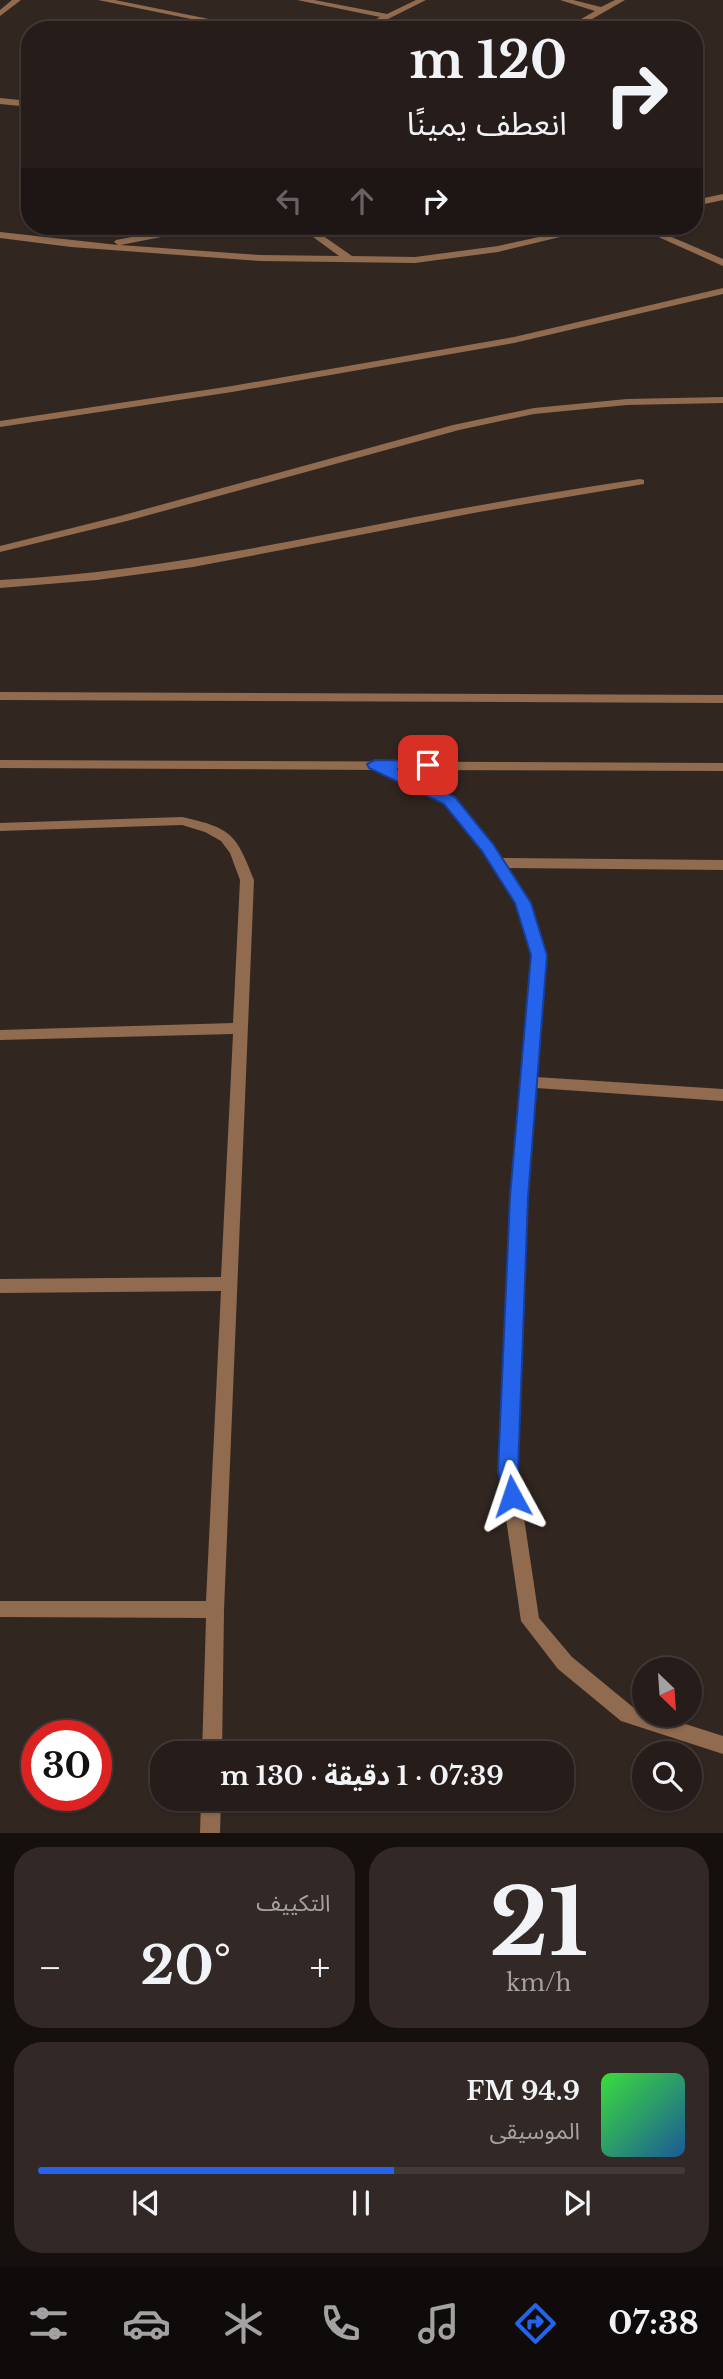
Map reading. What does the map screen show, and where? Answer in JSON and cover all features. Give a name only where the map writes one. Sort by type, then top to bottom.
[{"type":"street","points":[[0,14],[17,0]]},
{"type":"street","points":[[102,0],[212,21]]},
{"type":"street","points":[[301,0],[387,16]]},
{"type":"street","points":[[377,21],[422,0]]},
{"type":"street","points":[[564,0],[602,10]]},
{"type":"street","points":[[582,21],[621,0]]},
{"type":"street","points":[[0,101],[21,103]]},
{"type":"street","points":[[703,201],[723,197]]},
{"type":"street","points":[[0,235],[71,244],[260,258],[351,260],[415,260],[484,251],[566,235]]},
{"type":"street","points":[[71,244],[126,242],[160,235]]},
{"type":"street","points":[[315,235],[351,260]]},
{"type":"street","points":[[659,235],[723,263]]},
{"type":"street","points":[[0,424],[232,389],[514,340],[723,291]]},
{"type":"street","points":[[0,549],[123,519],[457,427],[534,411],[614,403],[723,400]]},
{"type":"street","points":[[0,584],[42,583],[229,558],[509,502],[640,482]]},
{"type":"street","points":[[0,696],[723,699]]},
{"type":"street","points":[[0,764],[723,767]]},
{"type":"street","points":[[375,764],[450,800],[523,903],[539,955],[519,1197],[508,1471],[530,1621],[565,1662],[628,1715],[723,1745]]},
{"type":"street","points":[[0,827],[168,820],[207,827],[232,842],[247,880],[215,1610],[212,1741]]},
{"type":"street","points":[[497,863],[723,864]]},
{"type":"street","points":[[0,1035],[242,1028]]},
{"type":"street","points":[[528,1082],[723,1095]]},
{"type":"street","points":[[0,1286],[230,1284]]},
{"type":"street","points":[[0,1609],[215,1610]]},
{"type":"street","points":[[210,1833],[211,1811]]},
{"type":"route","points":[[428,765],[375,764],[450,800],[488,847],[523,903],[539,955],[519,1197],[508,1471],[512,1496]]}]
